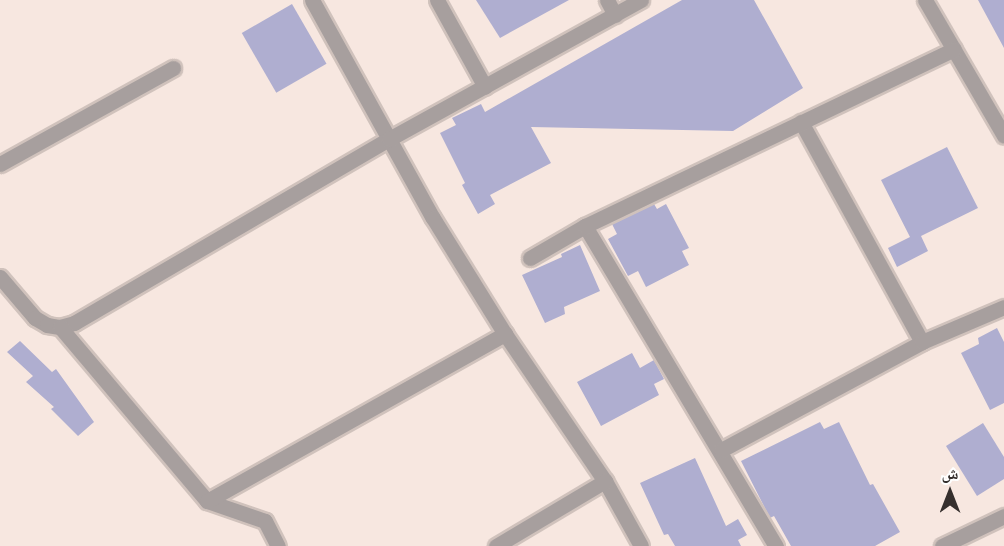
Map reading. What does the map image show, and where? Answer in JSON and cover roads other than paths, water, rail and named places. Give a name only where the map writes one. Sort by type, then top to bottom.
[{"type":"street","points":[[312,0],[389,139],[505,334],[605,481],[641,546]]},
{"type":"street","points":[[437,0],[485,87]]},
{"type":"street","points":[[607,0],[615,15]]},
{"type":"street","points":[[0,277],[35,318],[47,325],[60,327],[74,323],[389,139],[641,0]]},
{"type":"street","points":[[926,0],[1002,127]]},
{"type":"street","points":[[530,258],[585,226],[954,48]]},
{"type":"street","points":[[0,164],[173,68]]},
{"type":"street","points":[[801,122],[922,342]]},
{"type":"street","points":[[585,226],[721,450],[776,546]]},
{"type":"street","points":[[721,450],[922,342],[1004,307]]},
{"type":"street","points":[[60,327],[207,501],[265,521],[278,546]]},
{"type":"street","points":[[207,501],[505,334]]},
{"type":"street","points":[[496,546],[605,481]]},
{"type":"street","points":[[942,546],[1004,516]]}]
